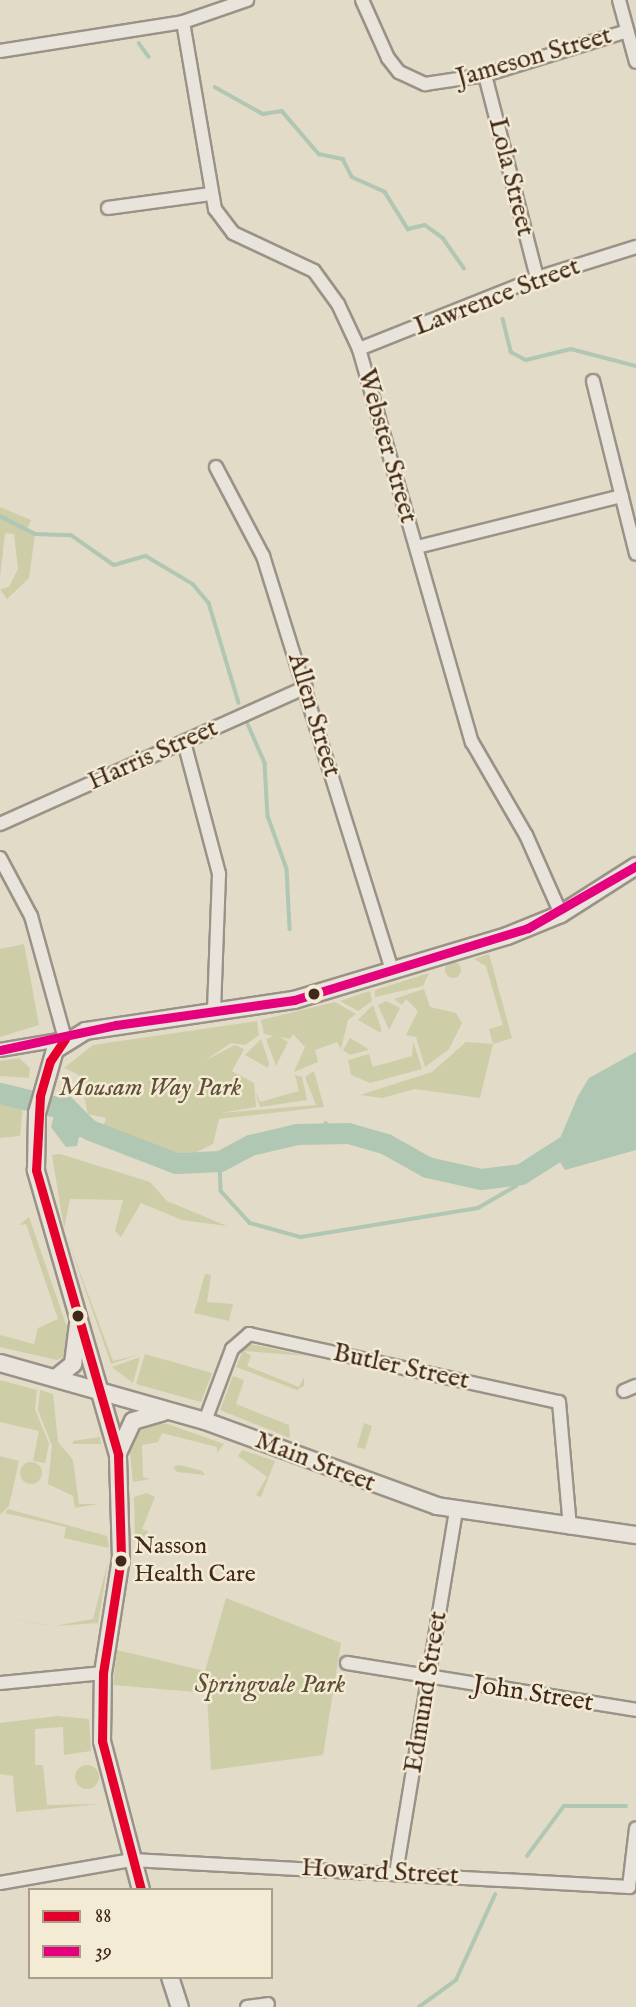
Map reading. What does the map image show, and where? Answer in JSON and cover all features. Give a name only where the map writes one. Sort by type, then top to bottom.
[{"type":"main road","points":[[140,1888],[103,1754],[103,1673],[121,1558],[118,1455],[104,1390],[42,1207],[35,1133],[46,1074],[65,1039],[116,1025],[294,1000],[392,971],[561,914],[636,866]]},
{"type":"main road","points":[[57,1377],[78,1350],[79,1314]]},
{"type":"main road","name":"Main Street","points":[[0,1363],[104,1390],[205,1421],[456,1510],[570,1528],[636,1535]]},
{"type":"main road","points":[[118,1455],[125,1430],[141,1415],[176,1412]]},
{"type":"main road","points":[[171,1979],[180,2007]]},
{"type":"street","points":[[0,51],[184,22],[247,0]]},
{"type":"street","name":"Jameson Street","points":[[362,0],[388,58],[411,80],[485,75],[627,31]]},
{"type":"street","points":[[619,0],[636,62]]},
{"type":"street","name":"Webster Street","points":[[184,22],[210,194],[233,233],[317,274],[359,349],[472,742],[526,835],[561,914]]},
{"type":"street","name":"Lola Street","points":[[485,75],[537,278]]},
{"type":"street","points":[[108,208],[210,194]]},
{"type":"street","name":"Lawrence Street","points":[[359,349],[537,278],[636,247]]},
{"type":"street","points":[[593,380],[636,554]]},
{"type":"street","name":"Allen Street","points":[[216,467],[253,528],[306,687],[392,971]]},
{"type":"street","points":[[417,547],[622,496]]},
{"type":"street","name":"Harris Street","points":[[0,824],[306,687]]},
{"type":"street","points":[[184,742],[219,874],[214,1013]]},
{"type":"street","points":[[0,858],[31,916],[65,1039],[0,1050]]},
{"type":"street","name":"Butler Street","points":[[205,1421],[244,1335],[559,1402],[570,1528]]},
{"type":"street","name":"Edmund Street","points":[[396,1873],[456,1510]]},
{"type":"street","name":"John Street","points":[[347,1662],[636,1710]]},
{"type":"street","points":[[0,1684],[103,1673]]},
{"type":"street","name":"Howard Street","points":[[0,1883],[132,1860],[629,1887],[636,1828]]},
{"type":"street","points":[[247,2007],[268,2004]]},
{"type":"green space","points":[[0,507],[31,520],[27,529],[35,534],[29,578],[7,599],[0,589],[9,587],[18,569],[14,534],[5,533],[0,578]]},
{"type":"green space","points":[[24,944],[39,1025],[0,1037],[0,949]]},
{"type":"green space","points":[[489,954],[512,1038],[493,1044],[489,1029],[503,1025],[486,966],[474,959]]},
{"type":"green space","points":[[450,962],[456,962],[461,970],[459,976],[450,978],[445,973],[445,967]]},
{"type":"green space","points":[[429,973],[423,986],[375,997],[375,990]]},
{"type":"green space","points":[[424,989],[430,1007],[456,1013],[462,1023],[449,1049],[425,1067],[416,1037],[406,1035],[418,1011],[406,999],[402,1005],[394,999]]},
{"type":"green space","points":[[370,991],[372,1001],[358,1011],[340,1001]]},
{"type":"green space","points":[[386,1001],[400,1008],[389,1030],[378,1005]]},
{"type":"green space","points":[[335,1002],[356,1014],[348,1020],[341,1049],[337,1042],[315,1050],[318,1062],[294,1072],[305,1047],[293,1034],[290,1039],[264,1034],[261,1020]]},
{"type":"green space","points":[[373,1005],[381,1028],[381,1033],[358,1020]]},
{"type":"green space","name":"Mousam Way Park","points":[[257,1021],[259,1035],[245,1045],[231,1043],[204,1061],[235,1045],[244,1049],[232,1071],[254,1083],[256,1107],[220,1113],[316,1105],[305,1077],[314,1071],[324,1107],[219,1119],[213,1144],[197,1152],[177,1153],[102,1131],[106,1118],[88,1114],[79,1075],[64,1068],[93,1045]]},
{"type":"green space","points":[[276,1035],[288,1042],[276,1066],[266,1039]]},
{"type":"green space","points":[[350,1038],[368,1050],[350,1055],[343,1050]]},
{"type":"green space","points":[[261,1039],[269,1063],[268,1068],[245,1055]]},
{"type":"green space","points":[[413,1041],[422,1069],[370,1083],[351,1075],[348,1060],[369,1054],[373,1067],[412,1056]]},
{"type":"green space","points":[[466,1042],[493,1044],[480,1098],[415,1089],[382,1098],[360,1095],[432,1072]]},
{"type":"green space","points":[[19,1058],[30,1068],[29,1078],[0,1076],[0,1061]]},
{"type":"green space","points":[[295,1075],[302,1077],[307,1100],[260,1107],[254,1089],[260,1102],[299,1091]]},
{"type":"green space","points":[[0,1103],[23,1104],[20,1136],[0,1138]]},
{"type":"green space","points":[[60,1154],[150,1182],[167,1201],[227,1226],[182,1220],[141,1203],[121,1237],[115,1231],[123,1200],[70,1199],[64,1228],[52,1155]]},
{"type":"green space","points":[[29,1217],[69,1333],[66,1356],[57,1360],[0,1347],[0,1335],[34,1344],[38,1328],[58,1319],[26,1224],[19,1225]]},
{"type":"green space","points":[[68,1240],[113,1361],[141,1354],[111,1364]]},
{"type":"green space","points":[[205,1274],[211,1275],[207,1302],[233,1304],[229,1321],[194,1313]]},
{"type":"green space","points":[[250,1344],[307,1356],[244,1351],[251,1356],[247,1366],[299,1387],[304,1377],[304,1386],[297,1390],[236,1367],[244,1348]]},
{"type":"green space","points":[[145,1354],[212,1373],[201,1402],[136,1384]]},
{"type":"green space","points":[[140,1357],[133,1383],[112,1367]]},
{"type":"green space","points":[[233,1376],[244,1380],[236,1404],[289,1425],[290,1438],[220,1410]]},
{"type":"green space","points":[[0,1380],[37,1390],[35,1409],[49,1444],[45,1463],[33,1461],[39,1431],[0,1422]]},
{"type":"green space","points":[[40,1390],[53,1394],[58,1442],[73,1460],[79,1504],[98,1504],[75,1508],[73,1496],[48,1484],[52,1446],[38,1410]]},
{"type":"green space","points":[[147,1422],[168,1424],[224,1444],[217,1453],[217,1447],[162,1433],[158,1442],[142,1445],[143,1477],[150,1479],[133,1482],[129,1444]]},
{"type":"green space","points":[[364,1423],[372,1426],[365,1449],[357,1447]]},
{"type":"green space","points":[[100,1437],[101,1444],[73,1444],[73,1441]]},
{"type":"green space","points":[[242,1450],[275,1461],[261,1497],[256,1495],[267,1477],[238,1456]]},
{"type":"green space","points":[[0,1456],[19,1461],[9,1506],[0,1515]]},
{"type":"green space","points":[[27,1462],[35,1462],[42,1469],[42,1477],[35,1484],[27,1484],[20,1477],[20,1469]]},
{"type":"green space","points":[[179,1465],[202,1471],[205,1475],[177,1472],[173,1467]]},
{"type":"green space","points":[[147,1493],[155,1497],[142,1529],[148,1531],[145,1542],[135,1540],[134,1497]]},
{"type":"green space","points":[[8,1509],[107,1536],[109,1548],[64,1538],[66,1527],[5,1513]]},
{"type":"green space","points":[[108,1562],[98,1623],[54,1626],[93,1619]]},
{"type":"green space","name":"Springvale Park","points":[[226,1598],[341,1643],[323,1755],[211,1770],[207,1693],[113,1685],[117,1650],[205,1671]]},
{"type":"green space","points":[[57,1716],[89,1719],[91,1751],[64,1755],[63,1727],[35,1729],[35,1765],[43,1765],[47,1805],[101,1804],[16,1812],[13,1776],[0,1774],[0,1723]]},
{"type":"green space","points":[[87,1765],[98,1772],[99,1777],[92,1788],[87,1789],[76,1782],[75,1777],[82,1766]]},
{"type":"shaded area","points":[[636,1052],[636,1150],[565,1170],[558,1159],[561,1136],[578,1096],[589,1078]]},
{"type":"shaded area","points":[[61,1087],[93,1119],[88,1139],[79,1137],[77,1146],[66,1147],[51,1127]]},
{"type":"waterway","points":[[139,43],[149,57]]},
{"type":"waterway","points":[[215,87],[263,114],[282,111],[319,154],[343,159],[352,177],[385,192],[408,229],[425,225],[443,238],[464,268]]},
{"type":"waterway","points":[[503,319],[511,352],[526,360],[571,349],[636,366]]},
{"type":"waterway","points":[[0,516],[35,534],[71,535],[114,565],[146,556],[193,584],[209,603],[239,703]]},
{"type":"waterway","points":[[248,724],[265,763],[268,816],[287,869],[290,929]]},
{"type":"waterway","points":[[0,1093],[61,1108],[90,1130],[176,1163],[220,1161],[250,1145],[297,1134],[348,1133],[386,1144],[427,1167],[481,1179],[521,1174],[582,1135]]},
{"type":"waterway","points":[[326,1123],[331,1133]]},
{"type":"waterway","points":[[220,1161],[221,1191],[250,1223],[301,1237],[478,1208],[516,1186],[521,1174]]},
{"type":"waterway","points":[[527,1856],[564,1806],[626,1806]]},
{"type":"waterway","points":[[419,2007],[456,1980],[495,1895]]},
{"type":"transit line","name":"39","points":[[0,1050],[116,1025],[294,1000],[528,928],[636,866]]},
{"type":"transit line","name":"88","points":[[65,1039],[50,1061],[40,1097],[36,1170],[118,1455],[121,1558],[103,1673],[102,1741],[140,1888]]},
{"type":"place","name":"Nasson Health Care","points":[[121,1561]]}]
